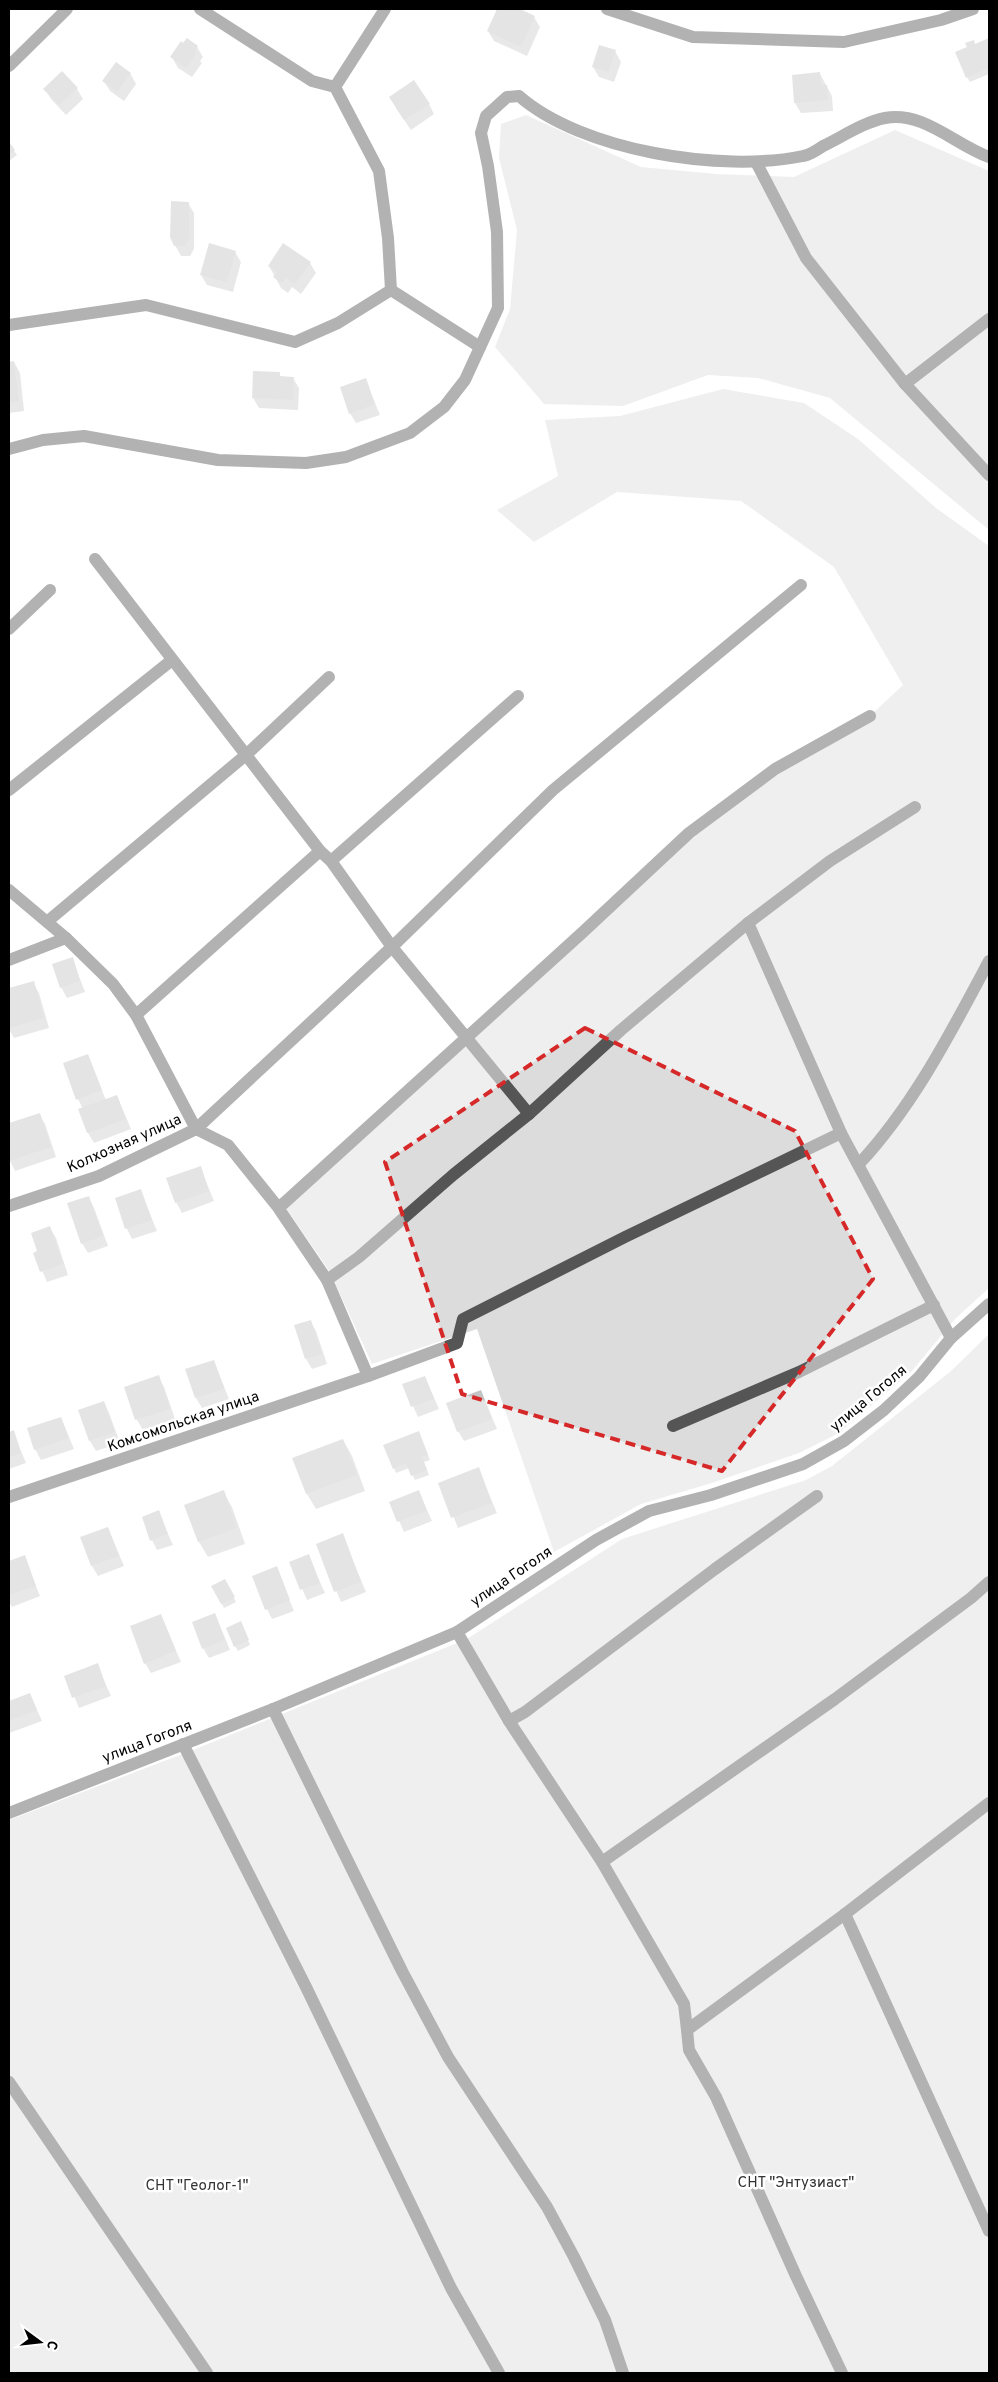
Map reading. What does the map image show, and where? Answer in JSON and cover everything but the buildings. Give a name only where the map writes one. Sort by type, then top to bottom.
[{"type":"street","points":[[9,66],[67,9]]},
{"type":"street","points":[[200,9],[312,81],[335,87],[380,171],[388,238],[391,290]]},
{"type":"street","points":[[335,87],[385,9]]},
{"type":"street","points":[[608,9],[693,37],[844,42],[942,20],[973,9]]},
{"type":"street","points":[[9,449],[43,440],[84,436],[218,460],[306,463],[346,457],[410,433],[444,407],[465,380],[498,308],[497,232],[488,166],[480,133],[486,116],[507,97],[518,96],[528,104],[564,123],[606,141],[655,153],[714,163],[756,162],[805,156],[851,132],[885,118],[916,120],[989,157]]},
{"type":"street","points":[[756,162],[806,258],[905,384],[989,475]]},
{"type":"street","points":[[9,325],[146,305],[295,342],[338,323],[391,290]]},
{"type":"street","points":[[391,290],[480,347]]},
{"type":"street","points":[[905,384],[989,319]]},
{"type":"street","points":[[95,559],[320,851],[331,861],[392,947],[529,1114]]},
{"type":"street","name":"Колхозная улица","points":[[9,1206],[100,1176],[196,1129],[392,947],[553,790],[801,585]]},
{"type":"street","points":[[9,630],[50,590]]},
{"type":"street","points":[[9,790],[172,660]]},
{"type":"street","points":[[48,921],[247,754],[329,677]]},
{"type":"street","points":[[331,861],[518,696]]},
{"type":"street","points":[[283,1204],[468,1038],[689,833],[775,768],[870,716]]},
{"type":"street","points":[[327,1280],[359,1258],[453,1175],[529,1114],[651,1004],[748,923],[830,861],[915,807]]},
{"type":"street","points":[[136,1015],[320,851]]},
{"type":"street","points":[[9,890],[48,921],[113,984],[136,1015],[196,1129],[228,1145],[277,1206],[327,1280],[368,1376]]},
{"type":"street","points":[[748,923],[841,1133],[951,1338]]},
{"type":"street","points":[[9,960],[66,938]]},
{"type":"street","points":[[859,1164],[872,1150],[934,1063],[989,962]]},
{"type":"street","name":"Комсомольская улица","points":[[9,1497],[368,1376],[457,1343],[463,1319],[624,1237],[841,1133]]},
{"type":"street","name":"улица Гоголя","points":[[9,1813],[273,1709],[457,1632],[596,1540],[649,1511],[712,1495],[803,1464],[844,1441],[884,1410],[919,1377],[951,1338],[989,1304]]},
{"type":"street","points":[[674,1426],[799,1372],[934,1305]]},
{"type":"street","points":[[509,1721],[533,1706],[715,1569],[817,1496]]},
{"type":"street","points":[[602,1862],[835,1699],[972,1598],[989,1582]]},
{"type":"street","points":[[457,1632],[509,1721],[602,1862],[684,2004],[689,2050],[716,2097],[796,2276],[842,2373]]},
{"type":"street","points":[[273,1709],[402,1972],[448,2057],[547,2207],[574,2257],[604,2320],[623,2373]]},
{"type":"street","points":[[183,1744],[310,1996],[451,2288],[499,2373]]},
{"type":"street","points":[[687,2030],[845,1914],[989,1803]]},
{"type":"street","points":[[845,1914],[989,2231]]},
{"type":"street","points":[[9,2082],[207,2373]]},
{"type":"highlighted area","points":[[585,1028],[795,1131],[873,1279],[722,1471],[462,1394],[385,1162]]},
{"type":"green space","points":[[526,115],[641,167],[716,174],[794,177],[895,130],[989,171],[989,530],[830,398],[758,378],[708,375],[623,406],[544,404],[495,347],[510,309],[517,230],[499,158],[501,124]]},
{"type":"green space","points":[[723,389],[804,403],[858,439],[936,508],[989,546],[989,1288],[955,1319],[912,1371],[839,1433],[799,1453],[712,1483],[641,1504],[554,1552],[477,1329],[372,1364],[330,1272],[283,1204],[689,833],[775,769],[870,716],[903,685],[834,567],[741,501],[617,492],[534,542],[497,510],[558,476],[545,420],[620,416]]},
{"type":"green space","points":[[989,1334],[989,2373],[9,2373],[9,1820],[188,1752],[467,1639],[622,1539],[806,1480],[832,1466],[951,1371]]},
{"type":"park label","name":"СНТ \"Энтузиаст\"","points":[[796,2182]]},
{"type":"park label","name":"СНТ \"Геолог-1\"","points":[[197,2185]]}]
